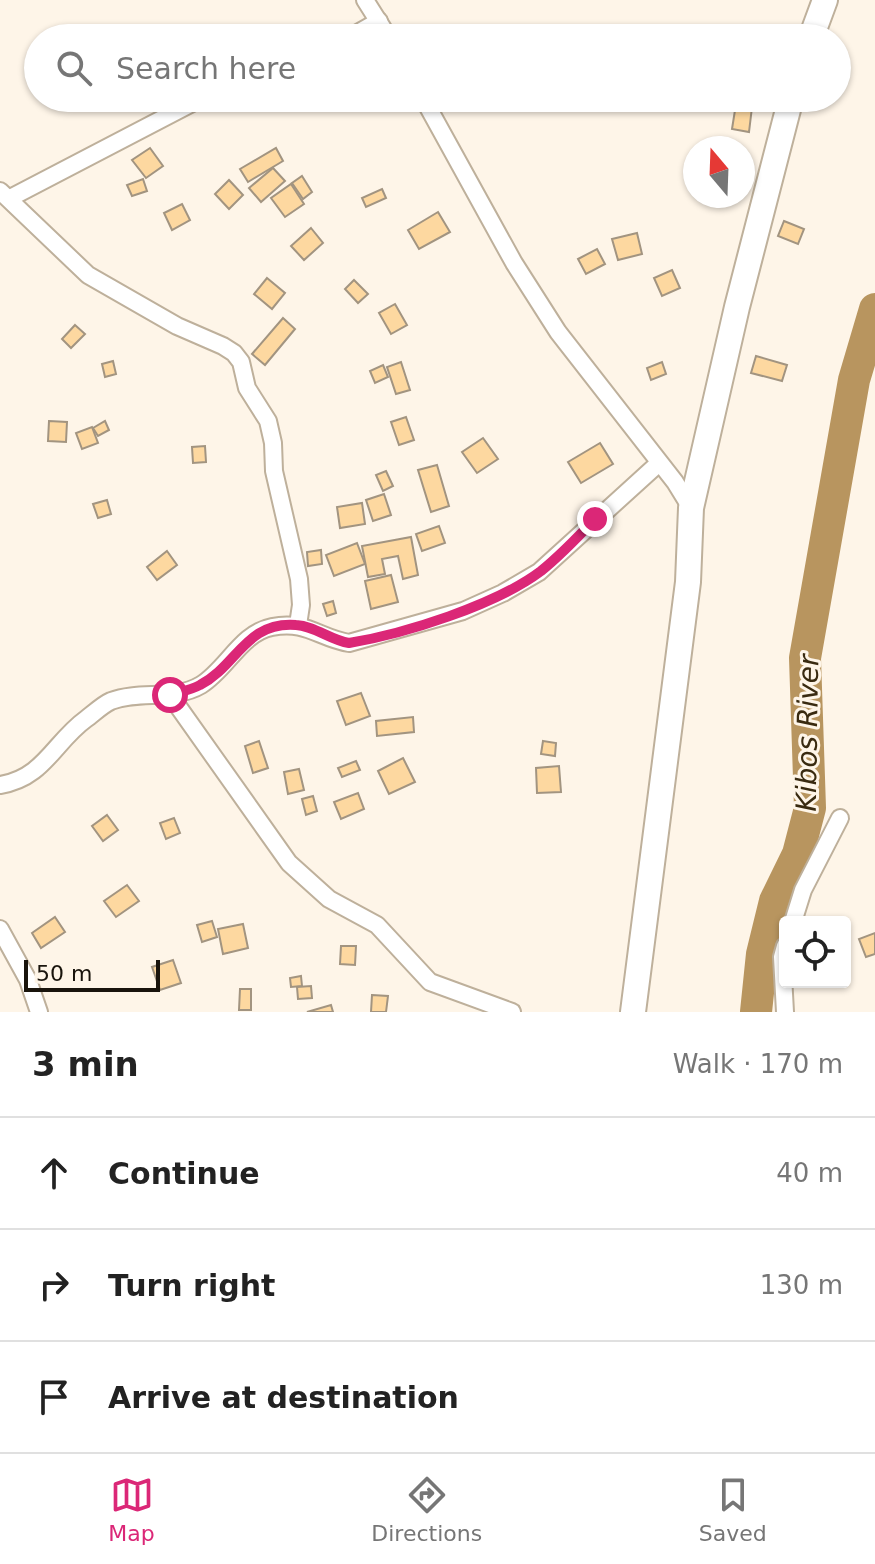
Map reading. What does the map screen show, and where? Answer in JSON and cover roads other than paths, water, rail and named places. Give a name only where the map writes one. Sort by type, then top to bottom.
[{"type":"main road","points":[[816,24],[825,0]]},
{"type":"main road","points":[[633,1012],[684,614],[691,508],[737,307],[787,112]]},
{"type":"street","points":[[365,0],[381,24]]},
{"type":"street","points":[[374,24],[379,21]]},
{"type":"street","points":[[173,112],[5,194],[88,275],[177,326],[223,346],[241,362],[247,388],[268,421],[273,443],[274,471],[299,579],[301,605],[298,625]]},
{"type":"street","points":[[431,112],[514,263],[558,332],[675,482],[691,508]]},
{"type":"street","points":[[0,785],[30,775],[52,756],[79,724],[111,701],[170,695],[202,684],[255,634],[268,628],[298,625],[317,630],[332,640],[349,643],[463,611],[490,599],[539,572],[659,463]]},
{"type":"street","points":[[170,695],[289,863],[329,899],[377,925],[430,982],[512,1012]]},
{"type":"street","points":[[795,916],[803,890],[840,818]]},
{"type":"street","points":[[0,929],[28,980],[39,1012]]},
{"type":"street","points":[[784,988],[785,1012]]},
{"type":"waterway","name":"Kibos River","points":[[756,1012],[762,954],[775,901],[798,854],[810,808],[805,658],[854,380],[875,309]]}]
